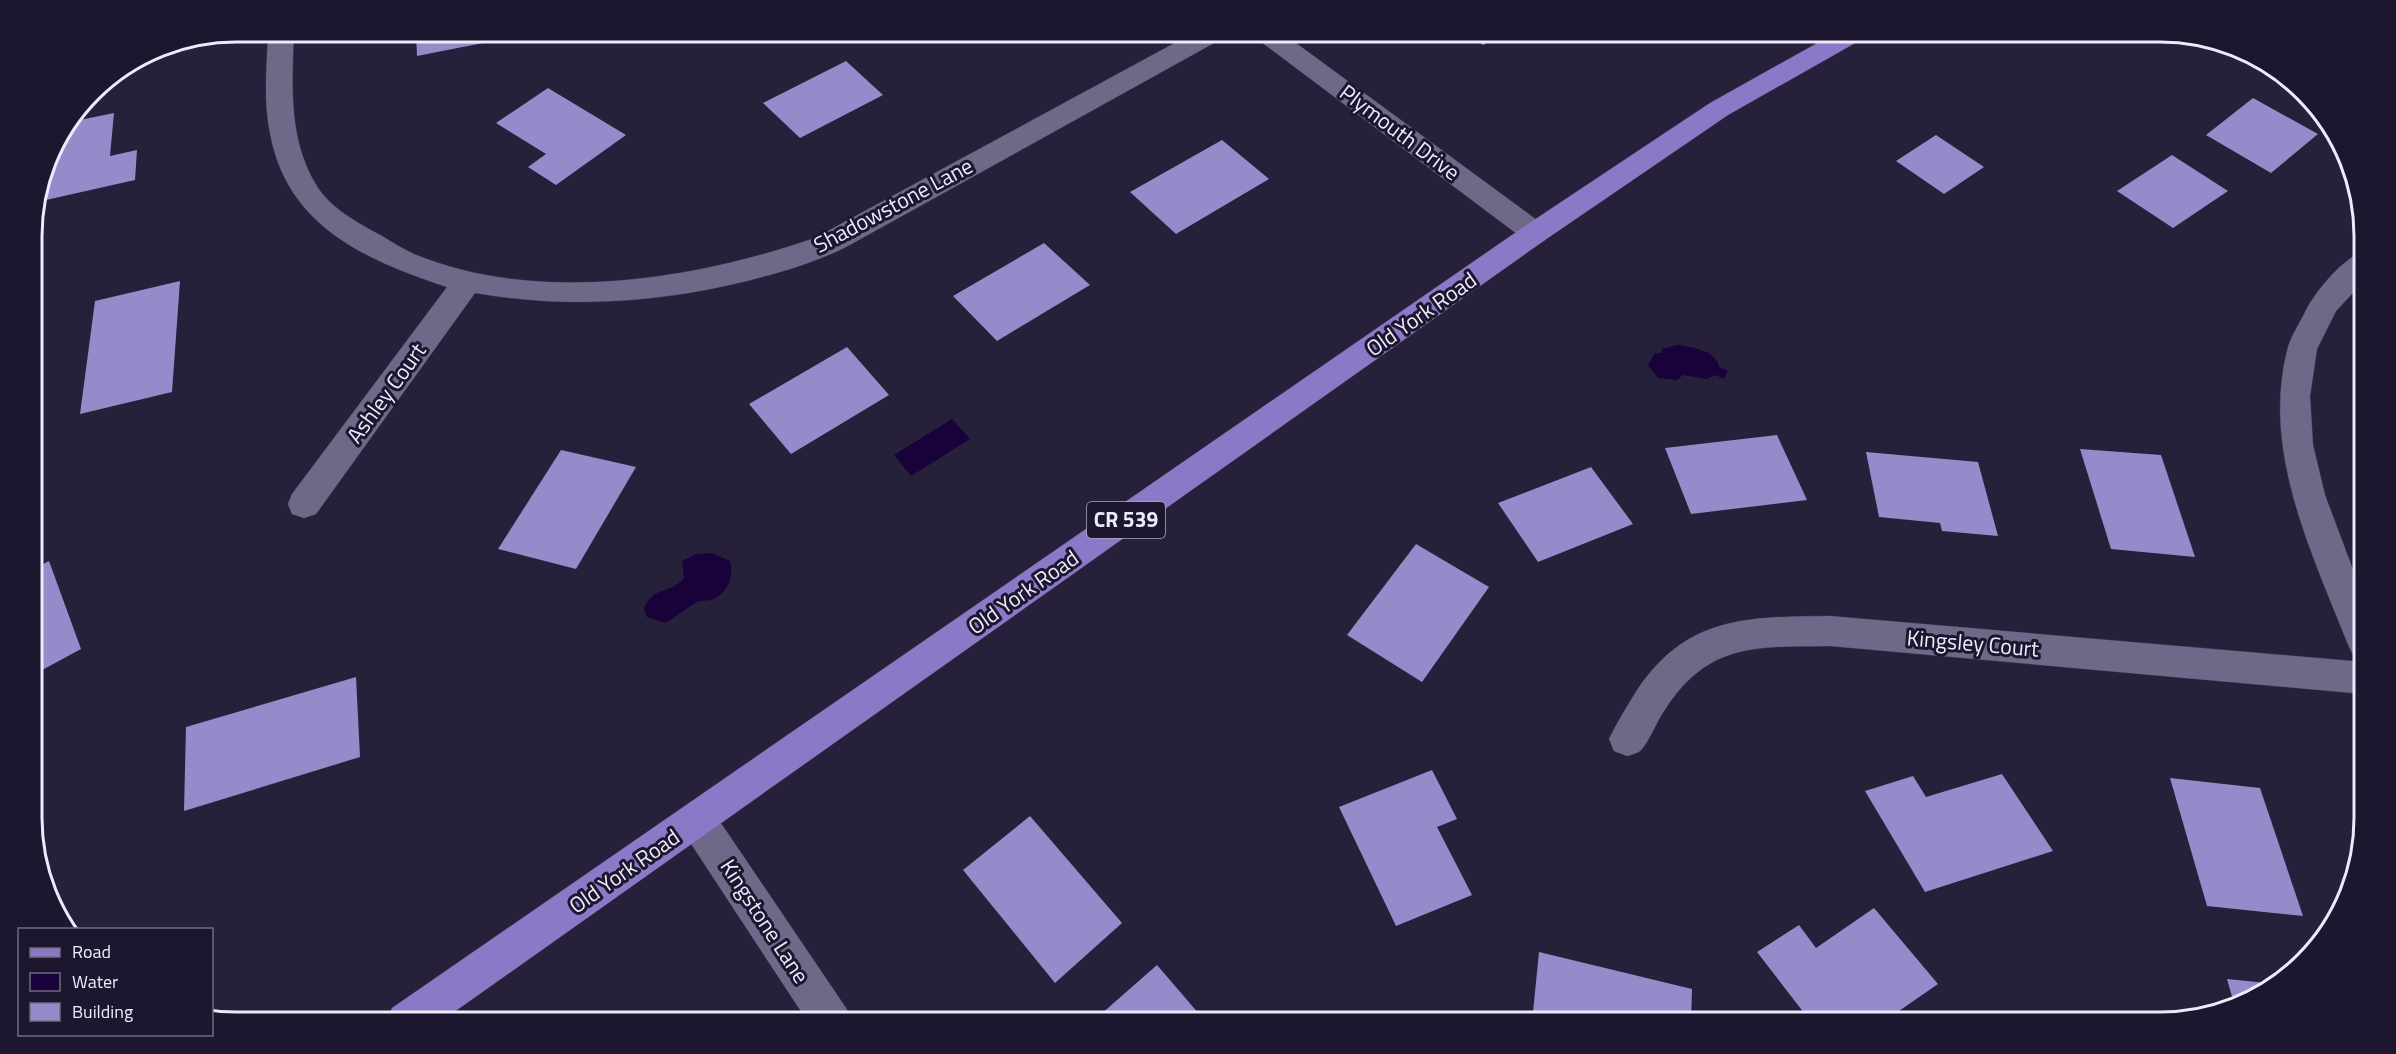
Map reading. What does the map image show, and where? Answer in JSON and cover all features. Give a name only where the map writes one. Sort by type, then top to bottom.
[{"type":"main road","name":"Old York Road","points":[[420,1012],[1535,233],[1719,109],[1837,42]]},
{"type":"street","name":"Shadowstone Lane","points":[[281,42],[279,95],[281,133],[292,164],[306,192],[330,218],[368,244],[411,265],[467,282],[537,291],[604,293],[690,284],[756,269],[827,244],[1196,42]]},
{"type":"street","name":"Plymouth Drive","points":[[1278,42],[1535,233]]},
{"type":"street","points":[[2354,271],[2330,294],[2319,309],[2301,349],[2293,391],[2296,437],[2308,493],[2354,615]]},
{"type":"street","name":"Ashley Court","points":[[304,504],[467,282]]},
{"type":"street","name":"Kingsley Court","points":[[1627,739],[1660,688],[1680,664],[1705,646],[1757,634],[1830,631],[2354,677]]},
{"type":"street","name":"Kingstone Lane","points":[[698,820],[825,1012]]},
{"type":"water","points":[[1677,345],[1708,353],[1717,361],[1719,367],[1728,371],[1724,379],[1715,375],[1707,379],[1683,375],[1677,380],[1658,378],[1648,365],[1655,353],[1662,353],[1662,349]]},
{"type":"water","points":[[952,419],[970,439],[911,476],[894,455]]},
{"type":"water","points":[[712,553],[730,561],[730,578],[722,593],[711,600],[697,602],[665,623],[647,617],[644,609],[652,596],[673,587],[684,578],[682,561],[696,554]]},
{"type":"building","points":[[416,42],[488,42],[417,56]]},
{"type":"building","points":[[846,61],[883,95],[800,138],[763,103]]},
{"type":"building","points":[[548,88],[626,135],[556,185],[528,167],[546,154],[496,123]]},
{"type":"building","points":[[2253,98],[2318,134],[2271,173],[2206,135]]},
{"type":"building","points":[[114,113],[110,156],[137,150],[135,180],[46,200],[62,150],[81,120]]},
{"type":"building","points":[[1936,135],[1984,167],[1944,194],[1896,161]]},
{"type":"building","points":[[1222,140],[1269,179],[1176,234],[1130,192]]},
{"type":"building","points":[[2172,155],[2228,191],[2173,228],[2117,191]]},
{"type":"building","points":[[1044,243],[1090,285],[997,341],[953,296]]},
{"type":"building","points":[[180,281],[172,392],[80,414],[95,301]]},
{"type":"building","points":[[847,347],[889,395],[791,454],[749,404]]},
{"type":"building","points":[[1777,435],[1807,500],[1691,514],[1665,448]]},
{"type":"building","points":[[2080,449],[2161,455],[2195,557],[2111,549]]},
{"type":"building","points":[[561,450],[636,467],[576,569],[498,549]]},
{"type":"building","points":[[1866,452],[1978,462],[1998,536],[1942,531],[1940,523],[1879,517]]},
{"type":"building","points":[[1591,467],[1633,524],[1538,562],[1498,503]]},
{"type":"building","points":[[1416,544],[1489,587],[1422,682],[1347,635]]},
{"type":"building","points":[[49,561],[81,649],[42,670],[42,564]]},
{"type":"building","points":[[356,677],[360,757],[184,811],[186,727]]},
{"type":"building","points":[[1432,770],[1457,819],[1437,827],[1472,895],[1396,926],[1339,807]]},
{"type":"building","points":[[2002,774],[2053,851],[1925,892],[1865,791],[1913,776],[1926,797]]},
{"type":"building","points":[[2170,778],[2260,788],[2303,916],[2207,906]]},
{"type":"building","points":[[1030,816],[1122,923],[1055,983],[963,870]]},
{"type":"building","points":[[1874,908],[1938,984],[1897,1012],[1803,1012],[1757,952],[1799,925],[1816,948]]},
{"type":"building","points":[[1539,952],[1692,989],[1691,1012],[1533,1012]]},
{"type":"building","points":[[1157,965],[1197,1012],[1103,1012]]},
{"type":"building","points":[[2227,979],[2262,983],[2257,986],[2232,998]]}]
